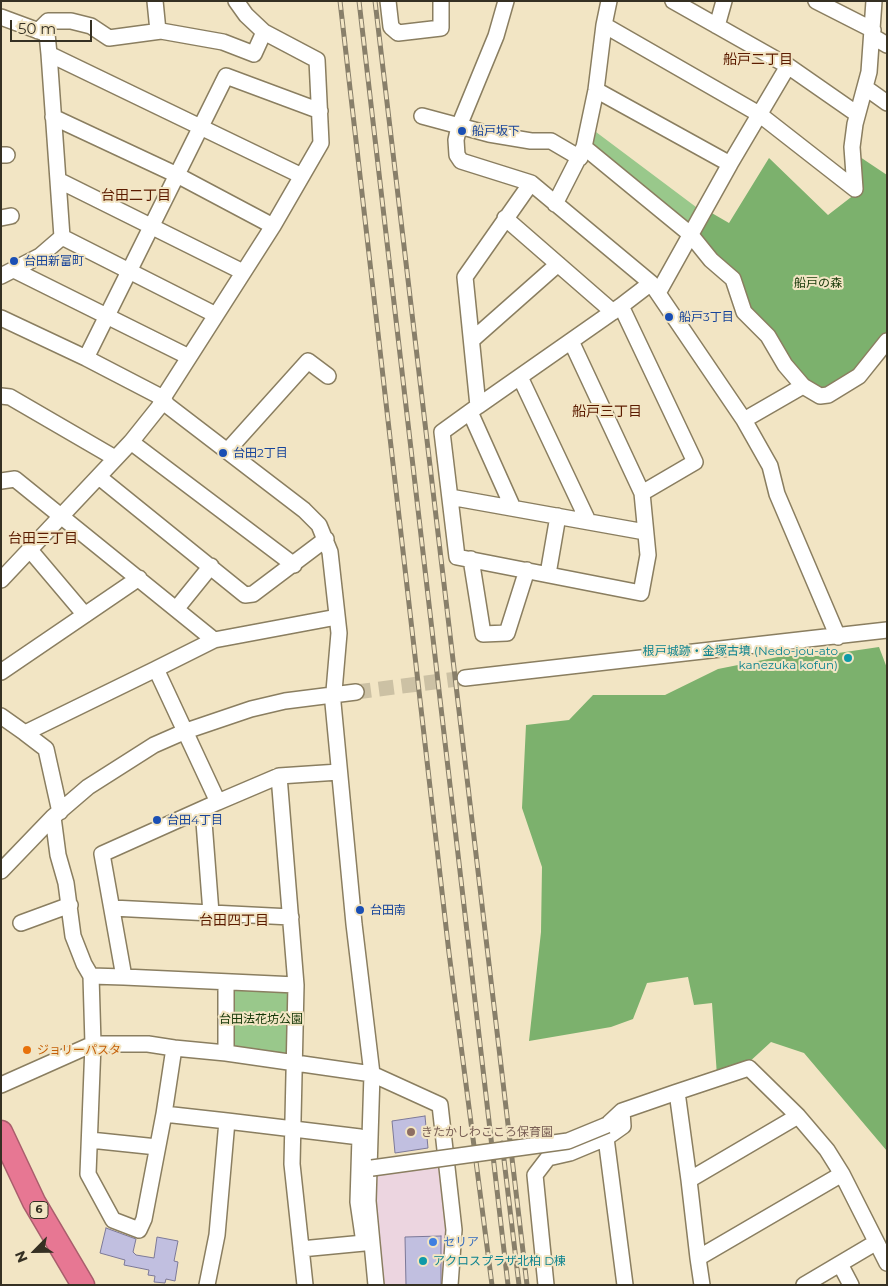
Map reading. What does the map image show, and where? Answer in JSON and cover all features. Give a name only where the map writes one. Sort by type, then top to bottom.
[{"type":"highway","name":"6","points":[[1,1132],[34,1202],[83,1285]]},
{"type":"street","points":[[155,1],[158,31]]},
{"type":"street","points":[[1,580],[131,442],[159,407],[273,226],[321,143],[317,60],[264,32],[246,15],[236,1]]},
{"type":"street","points":[[388,1],[391,27],[398,32],[441,28],[441,1]]},
{"type":"street","points":[[506,1],[496,36],[459,126],[456,148],[461,161],[531,182],[654,288],[744,420],[770,466],[777,494],[838,636]]},
{"type":"street","points":[[555,204],[582,153],[596,90],[609,1]]},
{"type":"street","points":[[673,1],[788,66],[857,114]]},
{"type":"street","points":[[717,26],[724,1]]},
{"type":"street","points":[[816,1],[873,33],[887,45]]},
{"type":"street","points":[[604,25],[759,114],[855,189],[852,147],[857,114],[866,88],[873,33],[874,1]]},
{"type":"street","points":[[1,17],[47,34],[62,238]]},
{"type":"street","points":[[38,31],[48,21],[71,21],[91,26],[109,38],[158,31],[224,42],[254,54],[264,32]]},
{"type":"street","points":[[49,54],[302,176]]},
{"type":"street","points":[[571,341],[642,494],[648,554],[641,592],[457,557],[442,432],[474,409],[571,341],[617,309],[654,288],[690,234],[788,66]]},
{"type":"street","points":[[86,358],[226,76],[320,111]]},
{"type":"street","points":[[866,88],[887,102]]},
{"type":"street","points":[[596,90],[730,164]]},
{"type":"street","points":[[422,116],[489,134],[531,141],[551,141],[582,153],[690,234],[711,260],[733,279],[744,312],[768,336],[785,365],[803,386],[820,396],[828,395],[859,376],[887,341]]},
{"type":"street","points":[[54,117],[176,175],[273,226]]},
{"type":"street","points":[[58,180],[243,272]]},
{"type":"street","points":[[514,508],[474,409],[472,340],[465,276],[531,182]]},
{"type":"street","points":[[505,218],[558,264],[617,309],[695,462],[642,494]]},
{"type":"street","points":[[62,238],[216,315]]},
{"type":"street","points":[[8,273],[40,256],[62,238]]},
{"type":"street","points":[[472,340],[558,264]]},
{"type":"street","points":[[8,273],[107,316],[189,357]]},
{"type":"street","points":[[1,318],[86,358],[163,398],[167,405],[304,510],[319,524],[326,539],[330,552],[339,633],[333,695],[339,772],[372,1074],[371,1168],[368,1201],[376,1285]]},
{"type":"street","points":[[228,450],[308,361],[328,376]]},
{"type":"street","points":[[520,377],[588,522]]},
{"type":"street","points":[[744,420],[803,386]]},
{"type":"street","points":[[1,396],[10,396],[115,458]]},
{"type":"street","points":[[131,442],[294,565]]},
{"type":"street","points":[[99,477],[245,595],[253,594],[294,565],[326,539]]},
{"type":"street","points":[[1,481],[15,479],[177,608],[214,640]]},
{"type":"street","points":[[450,497],[645,532]]},
{"type":"street","points":[[548,574],[558,516]]},
{"type":"street","points":[[30,550],[85,615]]},
{"type":"street","points":[[472,559],[483,634],[507,633],[528,570]]},
{"type":"street","points":[[177,608],[211,566]]},
{"type":"street","points":[[1,672],[139,578]]},
{"type":"street","points":[[24,733],[214,640],[337,617]]},
{"type":"street","points":[[465,678],[887,630]]},
{"type":"street","points":[[156,669],[218,802]]},
{"type":"street","points":[[1,871],[57,814],[88,787],[122,764],[186,731],[251,709],[285,701],[356,692]]},
{"type":"street","points":[[1,716],[46,749],[57,814],[58,855],[66,883],[73,936],[91,976],[93,1044],[88,1174],[113,1220],[139,1230],[144,1220],[174,1048]]},
{"type":"street","points":[[124,977],[102,854],[279,776],[339,772]]},
{"type":"street","points":[[279,776],[296,985],[296,1061],[292,1164],[305,1285]]},
{"type":"street","points":[[203,809],[211,913]]},
{"type":"street","points":[[21,922],[70,905]]},
{"type":"street","points":[[112,908],[291,917]]},
{"type":"street","points":[[91,976],[296,985]]},
{"type":"street","points":[[226,982],[226,1053]]},
{"type":"street","points":[[1,1085],[93,1044],[148,1044],[296,1061],[372,1074],[440,1105],[454,1230],[450,1285]]},
{"type":"street","points":[[546,1285],[535,1175],[548,1158],[570,1153],[606,1131],[622,1111],[749,1068],[798,1116],[827,1150],[842,1174],[875,1243],[887,1263]]},
{"type":"street","points":[[677,1092],[702,1285]]},
{"type":"street","points":[[164,1114],[360,1137],[358,1202],[364,1243],[301,1249]]},
{"type":"street","points":[[689,1180],[798,1116]]},
{"type":"street","points":[[207,1285],[217,1235],[227,1121]]},
{"type":"street","points":[[371,1168],[568,1141],[606,1131]]},
{"type":"street","points":[[606,1131],[625,1285]]},
{"type":"street","points":[[90,1140],[157,1147]]},
{"type":"street","points":[[698,1258],[842,1174]]},
{"type":"street","points":[[804,1285],[875,1243]]},
{"type":"street","points":[[840,1264],[851,1285]]},
{"type":"shaded area","points":[[441,1162],[449,1230],[445,1285],[383,1285],[374,1215],[375,1171]]},
{"type":"green space","points":[[592,129],[700,210],[690,230],[588,146]]},
{"type":"green space","name":"船戸の森","points":[[857,155],[887,175],[887,336],[857,374],[819,391],[803,383],[751,315],[731,269],[699,235],[710,212],[729,223],[769,158],[828,215],[859,191]]},
{"type":"green space","points":[[879,647],[887,668],[887,1151],[804,1053],[771,1042],[747,1064],[717,1076],[712,1003],[694,1005],[688,977],[647,983],[633,1019],[611,1027],[529,1041],[541,932],[542,867],[522,808],[526,725],[569,720],[593,695],[665,695],[718,669],[783,656],[818,656]]},
{"type":"green space","name":"台田法花坊公園","points":[[235,987],[289,989],[287,1053],[233,1048],[232,990]]},
{"type":"building","points":[[425,1116],[428,1148],[395,1153],[392,1121]]},
{"type":"building","points":[[106,1228],[136,1239],[133,1252],[136,1255],[154,1258],[157,1237],[178,1241],[174,1261],[178,1262],[175,1281],[166,1279],[165,1283],[154,1282],[155,1276],[148,1275],[149,1270],[124,1265],[125,1260],[100,1253]]},
{"type":"building","name":"アクロスプラザ北柏 D棟","points":[[441,1236],[441,1285],[406,1285],[405,1237]]},
{"type":"tunnel","points":[[356,692],[465,678]]},
{"type":"railway","points":[[340,1],[449,953],[492,1285]]},
{"type":"railway","points":[[359,1],[508,1285]]},
{"type":"railway","points":[[375,1],[527,1285]]},
{"type":"railway","points":[[502,1143],[519,1285]]},
{"type":"place","name":"船戸坂下","points":[[462,131]]},
{"type":"place","name":"台田新富町","points":[[14,261]]},
{"type":"place","name":"船戸3丁目","points":[[669,317]]},
{"type":"place","name":"台田2丁目","points":[[223,453]]},
{"type":"place","name":"根戸城跡・金塚古墳 (Nedo-jou-ato kanezuka kofun)","points":[[848,658]]},
{"type":"place","name":"台田4丁目","points":[[157,820]]},
{"type":"place","name":"台田南","points":[[360,910]]},
{"type":"place","name":"ジョリーパスタ","points":[[27,1050]]},
{"type":"place","name":"きたかしわこころ保育園","points":[[411,1132]]},
{"type":"place","name":"セリア","points":[[433,1242]]},
{"type":"place","name":"アクロスプラザ北柏 D棟","points":[[423,1261]]},
{"type":"district","name":"船戸二丁目","points":[[758,60]]},
{"type":"district","name":"台田二丁目","points":[[136,196]]},
{"type":"district","name":"船戸三丁目","points":[[607,412]]},
{"type":"district","name":"台田三丁目","points":[[43,539]]},
{"type":"district","name":"台田四丁目","points":[[234,921]]}]
